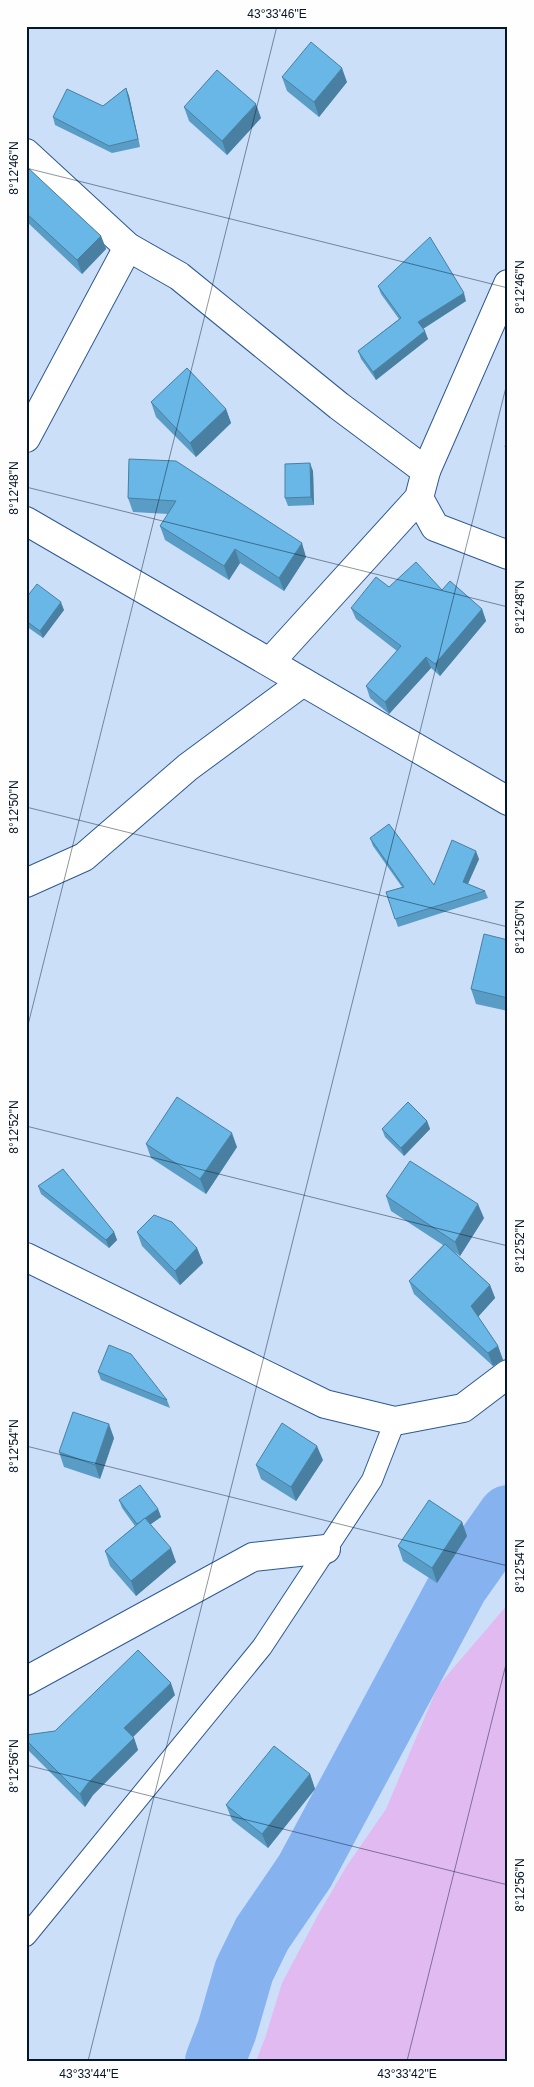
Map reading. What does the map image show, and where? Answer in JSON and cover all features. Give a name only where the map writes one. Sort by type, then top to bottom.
[{"type":"street","points":[[26,153],[128,247],[179,276],[339,406],[426,470]]},
{"type":"street","points":[[26,438],[128,247]]},
{"type":"street","points":[[270,662],[419,498],[426,470],[508,284]]},
{"type":"street","points":[[419,498],[435,527],[508,555]]},
{"type":"street","points":[[26,521],[508,801]]},
{"type":"street","points":[[26,883],[84,857],[188,767],[303,682]]},
{"type":"street","points":[[26,1257],[325,1404],[395,1422],[463,1408],[508,1374]]},
{"type":"street","points":[[26,1681],[253,1557],[326,1549]]},
{"type":"lane","points":[[26,1936],[262,1647],[372,1480],[395,1422]]},
{"type":"shaded area","points":[[508,1604],[508,2061],[256,2061],[282,1983],[346,1867],[386,1809],[438,1686]]},
{"type":"building","points":[[311,42],[342,68],[314,102],[282,77]]},
{"type":"building","points":[[217,70],[256,104],[222,141],[184,107]]},
{"type":"building","points":[[126,88],[138,139],[109,146],[53,117],[67,89],[103,106]]},
{"type":"building","points":[[26,166],[101,236],[77,260],[26,213]]},
{"type":"building","points":[[430,237],[464,293],[418,322],[425,331],[373,372],[358,351],[401,318],[378,286]]},
{"type":"building","points":[[187,368],[226,409],[190,443],[151,402]]},
{"type":"building","points":[[508,436],[508,450],[505,447]]},
{"type":"building","points":[[129,459],[176,461],[302,543],[279,578],[235,549],[224,566],[160,526],[176,501],[128,498]]},
{"type":"building","points":[[310,463],[311,497],[285,498],[285,464]]},
{"type":"building","points":[[416,562],[442,590],[450,581],[482,609],[435,664],[426,657],[385,702],[366,686],[401,646],[351,608],[376,577],[389,587]]},
{"type":"building","points":[[37,584],[61,602],[40,631],[26,621],[26,598]]},
{"type":"building","points":[[389,824],[434,885],[452,840],[476,851],[463,882],[485,891],[395,919],[386,892],[404,887],[370,838]]},
{"type":"building","points":[[484,934],[508,940],[508,998],[471,989]]},
{"type":"building","points":[[177,1097],[232,1133],[200,1179],[146,1144]]},
{"type":"building","points":[[408,1102],[427,1121],[401,1148],[382,1129]]},
{"type":"building","points":[[410,1161],[478,1204],[455,1242],[386,1196]]},
{"type":"building","points":[[63,1169],[114,1232],[106,1240],[38,1186]]},
{"type":"building","points":[[154,1215],[172,1222],[197,1248],[175,1271],[137,1232]]},
{"type":"building","points":[[445,1244],[490,1285],[471,1306],[498,1346],[488,1353],[409,1281]]},
{"type":"building","points":[[109,1345],[131,1354],[167,1400],[98,1372]]},
{"type":"building","points":[[73,1412],[109,1424],[95,1465],[59,1452]]},
{"type":"building","points":[[282,1423],[317,1446],[291,1487],[256,1465]]},
{"type":"building","points":[[140,1485],[158,1509],[137,1524],[119,1500]]},
{"type":"building","points":[[429,1500],[462,1522],[432,1568],[398,1546]]},
{"type":"building","points":[[145,1518],[171,1548],[131,1581],[105,1551]]},
{"type":"building","points":[[138,1650],[171,1683],[124,1728],[134,1738],[88,1783],[80,1794],[26,1740],[26,1735],[55,1731]]},
{"type":"building","points":[[274,1746],[310,1774],[262,1834],[226,1805]]},
{"type":"waterway","points":[[215,2061],[227,2030],[244,1971],[262,1934],[305,1871],[458,1586],[508,1515]]}]
